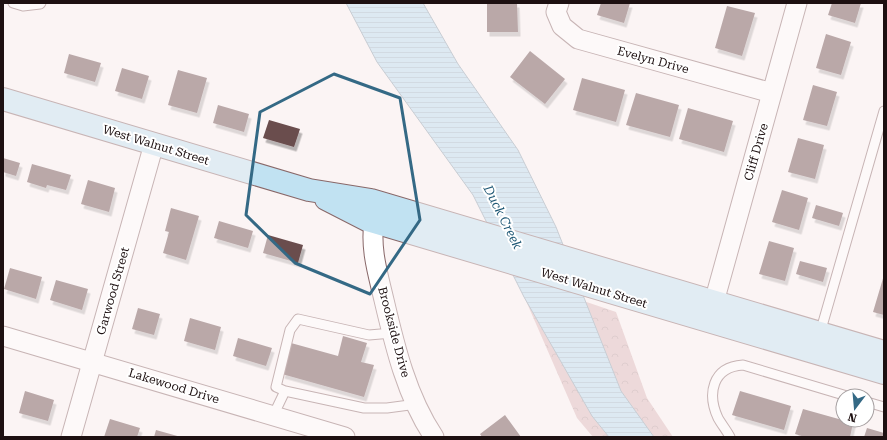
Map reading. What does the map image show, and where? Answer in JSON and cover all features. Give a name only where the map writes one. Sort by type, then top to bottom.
[{"type":"main road","name":"West Walnut Street","points":[[3,99],[309,190],[372,200],[884,352]]},
{"type":"main road","name":"West Walnut Street","points":[[309,190],[367,220],[884,373]]},
{"type":"street","name":"Evelyn Drive","points":[[559,3],[556,12],[562,26],[578,40],[772,93]]},
{"type":"street","name":"Cliff Drive","points":[[714,302],[797,3]]},
{"type":"street","name":"Garwood Street","points":[[71,437],[154,144]]},
{"type":"street","name":"Brookside Drive","points":[[374,222],[372,234],[373,254],[392,333],[408,383],[426,424],[434,437]]},
{"type":"street","name":"Lakewood Drive","points":[[3,336],[345,437]]},
{"type":"lane","points":[[13,3],[23,6],[42,3]]},
{"type":"lane","points":[[820,333],[884,111]]},
{"type":"lane","points":[[392,333],[370,335],[298,319],[290,330],[276,387],[285,391],[364,408],[387,408],[417,404]]},
{"type":"lane","points":[[730,437],[718,418],[713,400],[714,386],[721,372],[735,366],[743,365],[835,392]]},
{"type":"lane","points":[[273,416],[285,391]]},
{"type":"highlighted area","points":[[334,74],[400,98],[420,220],[370,294],[295,263],[246,215],[260,112]]},
{"type":"green space","points":[[516,278],[616,312],[647,398],[673,437],[593,437],[577,418]]},
{"type":"water","name":"Duck Creek","points":[[346,3],[423,3],[458,64],[518,150],[556,227],[621,391],[654,437],[609,437],[592,416],[524,297],[473,195],[377,62]]},
{"type":"building","points":[[487,3],[517,3],[518,32],[487,32]]},
{"type":"building","points":[[601,3],[630,3],[624,23],[597,15]]},
{"type":"building","points":[[832,3],[861,3],[855,23],[828,15]]},
{"type":"building","points":[[727,6],[755,13],[742,56],[715,48]]},
{"type":"building","points":[[826,34],[851,42],[841,75],[816,68]]},
{"type":"building","points":[[530,51],[565,79],[545,104],[510,77]]},
{"type":"building","points":[[69,54],[101,63],[95,82],[64,73]]},
{"type":"building","points":[[122,68],[149,76],[142,99],[115,91]]},
{"type":"building","points":[[178,70],[207,78],[197,113],[168,105]]},
{"type":"building","points":[[582,78],[625,90],[616,122],[573,110]]},
{"type":"building","points":[[813,85],[837,92],[827,126],[803,120]]},
{"type":"building","points":[[636,93],[679,105],[670,137],[626,125]]},
{"type":"building","points":[[218,105],[249,114],[244,132],[213,123]]},
{"type":"building","points":[[688,108],[733,121],[724,152],[679,139]]},
{"type":"building","points":[[269,120],[300,129],[294,147],[263,138]]},
{"type":"building","points":[[798,138],[824,145],[815,179],[788,172]]},
{"type":"building","points":[[3,158],[20,163],[16,176],[3,172]]},
{"type":"building","points":[[32,164],[71,175],[66,190],[47,185],[46,188],[27,182]]},
{"type":"building","points":[[88,180],[115,188],[109,212],[81,204]]},
{"type":"building","points":[[782,190],[808,198],[799,230],[772,222]]},
{"type":"building","points":[[816,205],[843,213],[839,226],[812,218]]},
{"type":"building","points":[[171,208],[199,216],[186,260],[163,253],[169,232],[165,231]]},
{"type":"building","points":[[219,221],[253,231],[248,248],[214,238]]},
{"type":"building","points":[[268,235],[303,245],[298,263],[263,253]]},
{"type":"building","points":[[769,241],[794,248],[785,281],[759,274]]},
{"type":"building","points":[[800,261],[827,268],[823,282],[796,274]]},
{"type":"building","points":[[10,268],[42,277],[36,299],[4,289]]},
{"type":"building","points":[[884,275],[884,315],[873,312]]},
{"type":"building","points":[[56,280],[88,289],[82,310],[50,300]]},
{"type":"building","points":[[138,308],[160,314],[154,335],[132,329]]},
{"type":"building","points":[[190,318],[221,327],[215,350],[184,341]]},
{"type":"building","points":[[343,336],[367,343],[361,362],[374,365],[364,397],[282,374],[291,343],[338,356]]},
{"type":"building","points":[[238,338],[272,348],[266,366],[233,356]]},
{"type":"building","points":[[25,391],[54,400],[48,421],[19,413]]},
{"type":"building","points":[[740,391],[791,406],[784,430],[732,415]]},
{"type":"building","points":[[803,409],[835,418],[835,428],[852,428],[850,437],[805,437],[795,434]]},
{"type":"building","points":[[505,415],[521,437],[482,437],[480,434]]},
{"type":"building","points":[[110,419],[140,428],[137,437],[104,437]]},
{"type":"building","points":[[867,428],[884,433],[884,437],[864,437]]},
{"type":"building","points":[[156,430],[181,437],[154,437]]}]
